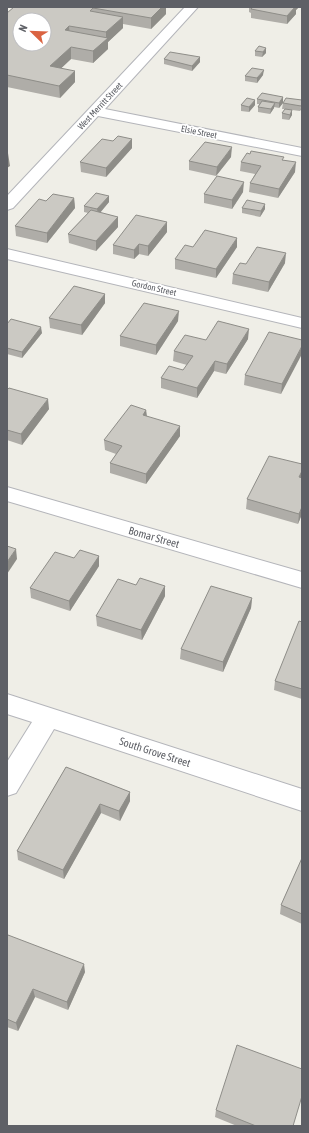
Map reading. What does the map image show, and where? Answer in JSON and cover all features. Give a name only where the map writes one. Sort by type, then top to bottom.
[{"type":"street","name":"West Merritt Street","points":[[7,205],[192,7]]},
{"type":"street","name":"Elsie Street","points":[[96,111],[302,152]]},
{"type":"street","name":"Gordon Street","points":[[7,254],[302,323]]},
{"type":"street","name":"Bomar Street","points":[[7,494],[302,580]]},
{"type":"street","name":"South Grove Street","points":[[7,704],[302,800]]},
{"type":"street","points":[[7,786],[48,717]]},
{"type":"building","points":[[14,7],[162,7],[151,18],[93,8],[90,11],[123,17],[106,32],[69,26],[65,30],[108,38],[93,51],[71,47],[50,66],[75,71],[59,86],[7,75],[7,13]]},
{"type":"building","points":[[253,7],[295,7],[287,16],[251,9]]},
{"type":"building","points":[[259,46],[266,48],[263,52],[255,51]]},
{"type":"building","points":[[170,52],[200,57],[192,66],[164,59]]},
{"type":"building","points":[[252,68],[264,70],[257,78],[245,76]]},
{"type":"building","points":[[262,93],[283,97],[279,103],[257,99]]},
{"type":"building","points":[[247,98],[255,100],[249,107],[241,105]]},
{"type":"building","points":[[286,98],[302,100],[302,104],[301,106],[283,103]]},
{"type":"building","points":[[262,101],[275,103],[271,109],[258,107]]},
{"type":"building","points":[[285,109],[292,110],[290,115],[282,113]]},
{"type":"building","points":[[118,136],[132,139],[106,168],[80,162],[102,139],[113,141]]},
{"type":"building","points":[[205,142],[232,147],[217,167],[189,161]]},
{"type":"building","points":[[251,151],[284,157],[282,160],[296,162],[279,189],[250,183],[261,166],[241,162],[247,153],[250,154]]},
{"type":"building","points":[[217,176],[244,182],[232,200],[204,194]]},
{"type":"building","points":[[96,193],[109,196],[97,209],[84,206]]},
{"type":"building","points":[[53,194],[74,198],[47,233],[15,226],[39,199],[46,201]]},
{"type":"building","points":[[247,200],[265,204],[261,211],[242,208]]},
{"type":"building","points":[[91,210],[118,217],[96,241],[68,234]]},
{"type":"building","points":[[136,215],[167,222],[148,246],[139,244],[134,250],[113,245]]},
{"type":"building","points":[[205,230],[237,238],[216,269],[175,259],[185,245],[193,247]]},
{"type":"building","points":[[257,247],[286,253],[269,282],[233,274],[240,263],[246,264]]},
{"type":"building","points":[[74,286],[105,294],[81,325],[49,318]]},
{"type":"building","points":[[144,303],[179,311],[156,345],[120,336]]},
{"type":"building","points":[[11,319],[41,327],[22,352],[7,348],[7,324]]},
{"type":"building","points":[[218,321],[249,329],[227,364],[215,361],[197,388],[161,378],[169,366],[183,370],[193,356],[174,351],[185,335],[206,340]]},
{"type":"building","points":[[269,332],[302,340],[302,346],[282,384],[245,375]]},
{"type":"building","points":[[9,388],[48,399],[21,434],[7,430],[7,390]]},
{"type":"building","points":[[131,405],[146,410],[143,415],[180,426],[146,474],[110,463],[122,446],[104,440]]},
{"type":"building","points":[[269,456],[302,464],[302,471],[299,477],[302,478],[302,507],[299,514],[247,499]]},
{"type":"building","points":[[7,546],[16,549],[7,562]]},
{"type":"building","points":[[80,550],[99,556],[69,601],[30,588],[55,552],[74,558]]},
{"type":"building","points":[[140,578],[165,586],[141,630],[96,616],[118,579],[136,585]]},
{"type":"building","points":[[211,586],[252,598],[223,662],[181,649]]},
{"type":"building","points":[[299,621],[302,622],[302,689],[275,681]]},
{"type":"building","points":[[66,767],[130,792],[119,811],[100,804],[63,870],[17,851]]},
{"type":"building","points":[[302,858],[302,914],[281,905]]},
{"type":"building","points":[[8,935],[84,964],[67,1002],[33,989],[16,1023],[7,1019]]},
{"type":"building","points":[[237,1045],[302,1069],[302,1096],[293,1126],[256,1126],[216,1110]]}]
